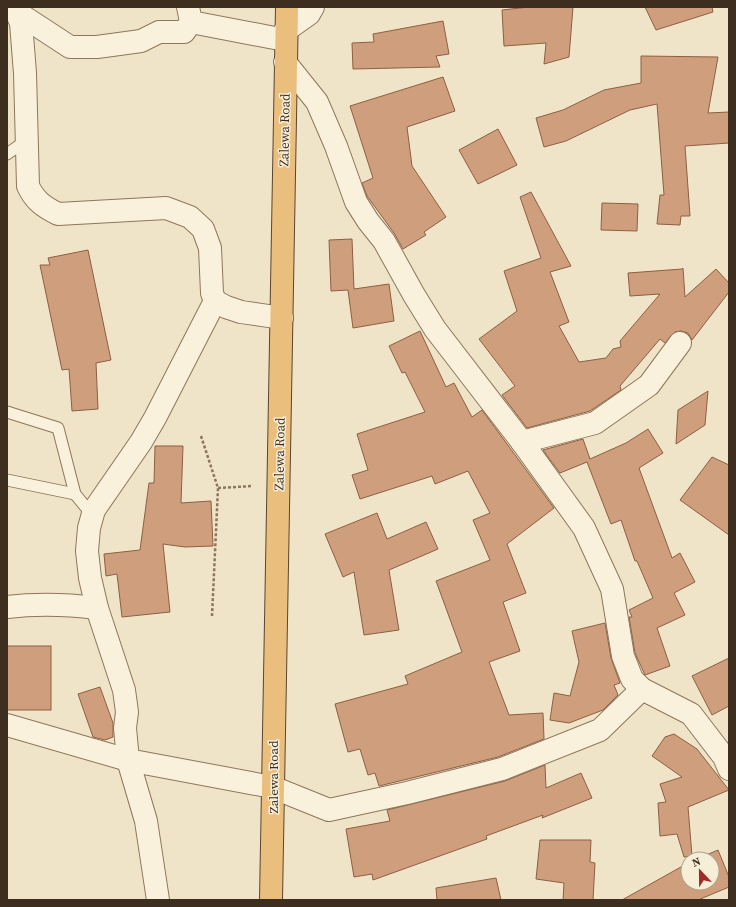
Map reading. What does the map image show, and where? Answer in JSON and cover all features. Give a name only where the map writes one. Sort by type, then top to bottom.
[{"type":"highway","name":"Zalewa Road","points":[[271,900],[282,318],[285,35],[287,7]]},
{"type":"street","points":[[21,11],[70,47],[97,47],[141,41],[159,32],[184,32],[189,14],[285,35],[310,14],[313,7]]},
{"type":"street","points":[[21,11],[25,73],[28,186],[33,198],[44,207],[58,214],[166,208],[190,218],[203,229],[210,248],[212,293],[215,301],[226,307],[241,312],[282,318]]},
{"type":"street","points":[[285,62],[318,102],[356,202],[368,221],[384,241],[435,329],[522,442],[584,528],[612,589],[623,656],[632,679],[642,689],[691,714],[724,757],[729,769]]},
{"type":"street","points":[[158,900],[146,821],[128,760],[125,728],[127,712],[124,690],[97,608],[90,578],[87,551],[89,528],[94,510],[141,442],[155,418],[215,301]]},
{"type":"street","points":[[522,442],[596,423],[649,385],[680,343]]},
{"type":"street","points":[[7,607],[58,603],[97,608]]},
{"type":"street","points":[[7,725],[128,760],[272,787],[329,810],[407,793],[502,769],[600,730],[642,689]]},
{"type":"lane","points":[[7,154],[27,140]]},
{"type":"lane","points":[[7,412],[58,428],[75,494],[92,516]]},
{"type":"lane","points":[[7,480],[75,494]]},
{"type":"path","points":[[201,436],[218,488],[212,616]]},
{"type":"path","points":[[218,488],[278,485]]},
{"type":"building","points":[[529,7],[573,7],[569,57],[544,64],[546,43],[504,46],[502,10]]},
{"type":"building","points":[[645,7],[712,7],[713,12],[656,30]]},
{"type":"building","points":[[443,21],[449,54],[436,56],[440,67],[353,69],[352,43],[374,42],[373,34]]},
{"type":"building","points":[[641,56],[718,57],[708,113],[729,112],[729,143],[685,146],[690,216],[681,216],[680,225],[657,224],[660,195],[664,195],[657,104],[630,110],[566,141],[544,147],[536,118],[563,110],[604,90],[641,83]]},
{"type":"building","points":[[443,77],[455,111],[407,127],[412,166],[446,217],[424,232],[426,235],[403,249],[394,233],[367,196],[362,183],[373,178],[350,106]]},
{"type":"building","points":[[498,129],[517,165],[478,184],[459,150]]},
{"type":"building","points":[[531,192],[571,266],[550,272],[569,322],[559,326],[579,362],[606,358],[613,349],[621,347],[620,341],[660,294],[630,296],[628,273],[683,268],[685,297],[716,269],[729,283],[729,292],[692,340],[688,333],[681,331],[675,332],[665,343],[660,339],[620,386],[621,390],[590,411],[527,428],[502,395],[515,386],[479,339],[517,311],[504,271],[541,258],[520,197]]},
{"type":"building","points":[[602,203],[638,204],[637,231],[601,230]]},
{"type":"building","points":[[352,239],[354,289],[389,284],[394,321],[353,328],[348,290],[331,291],[329,240]]},
{"type":"building","points":[[88,250],[111,360],[96,363],[98,409],[72,411],[69,369],[62,370],[40,265],[50,265],[48,258]]},
{"type":"building","points":[[420,331],[446,387],[454,383],[472,417],[482,410],[554,508],[507,544],[526,593],[503,602],[520,651],[489,662],[509,715],[543,713],[544,739],[498,757],[379,786],[375,773],[368,775],[360,749],[348,752],[335,704],[408,684],[405,676],[462,652],[436,581],[490,560],[473,520],[490,513],[468,471],[435,484],[432,476],[360,499],[352,475],[368,470],[357,434],[425,412],[405,372],[402,373],[389,346]]},
{"type":"building","points":[[708,391],[705,425],[676,444],[678,410]]},
{"type":"building","points":[[648,429],[663,453],[639,468],[672,558],[680,553],[695,582],[674,593],[685,615],[657,628],[670,666],[645,675],[635,653],[629,617],[632,617],[629,610],[653,598],[637,561],[635,561],[621,520],[611,524],[587,462],[560,473],[543,450],[583,439],[590,459],[626,443]]},
{"type":"building","points":[[155,446],[183,446],[181,503],[211,501],[213,546],[185,547],[163,544],[170,612],[122,617],[117,574],[106,576],[104,554],[140,550],[149,483],[154,483]]},
{"type":"building","points":[[712,457],[729,465],[729,535],[680,500]]},
{"type":"building","points":[[377,513],[387,539],[426,522],[438,549],[389,570],[399,630],[364,635],[354,572],[343,577],[325,534]]},
{"type":"building","points":[[605,623],[611,658],[620,683],[614,685],[618,695],[603,710],[569,723],[550,720],[554,693],[570,696],[579,662],[572,631]]},
{"type":"building","points":[[7,646],[51,646],[51,710],[7,710]]},
{"type":"building","points":[[729,658],[729,706],[712,715],[692,676]]},
{"type":"building","points":[[100,687],[113,723],[113,737],[105,740],[93,737],[78,694]]},
{"type":"building","points":[[674,734],[697,749],[729,790],[688,807],[692,851],[682,851],[677,834],[660,836],[658,803],[666,802],[660,784],[682,777],[652,756],[665,737]]},
{"type":"building","points":[[545,765],[546,788],[581,773],[592,798],[542,818],[543,815],[486,836],[487,839],[373,880],[372,874],[354,877],[346,829],[390,821],[387,810],[505,781]]},
{"type":"building","points":[[540,840],[591,840],[590,862],[595,863],[593,900],[563,900],[564,883],[536,879]]},
{"type":"building","points":[[720,855],[729,877],[729,887],[720,891]]},
{"type":"building","points":[[680,867],[680,891],[719,891],[698,900],[622,900]]},
{"type":"building","points":[[496,878],[501,900],[437,900],[436,888]]}]
